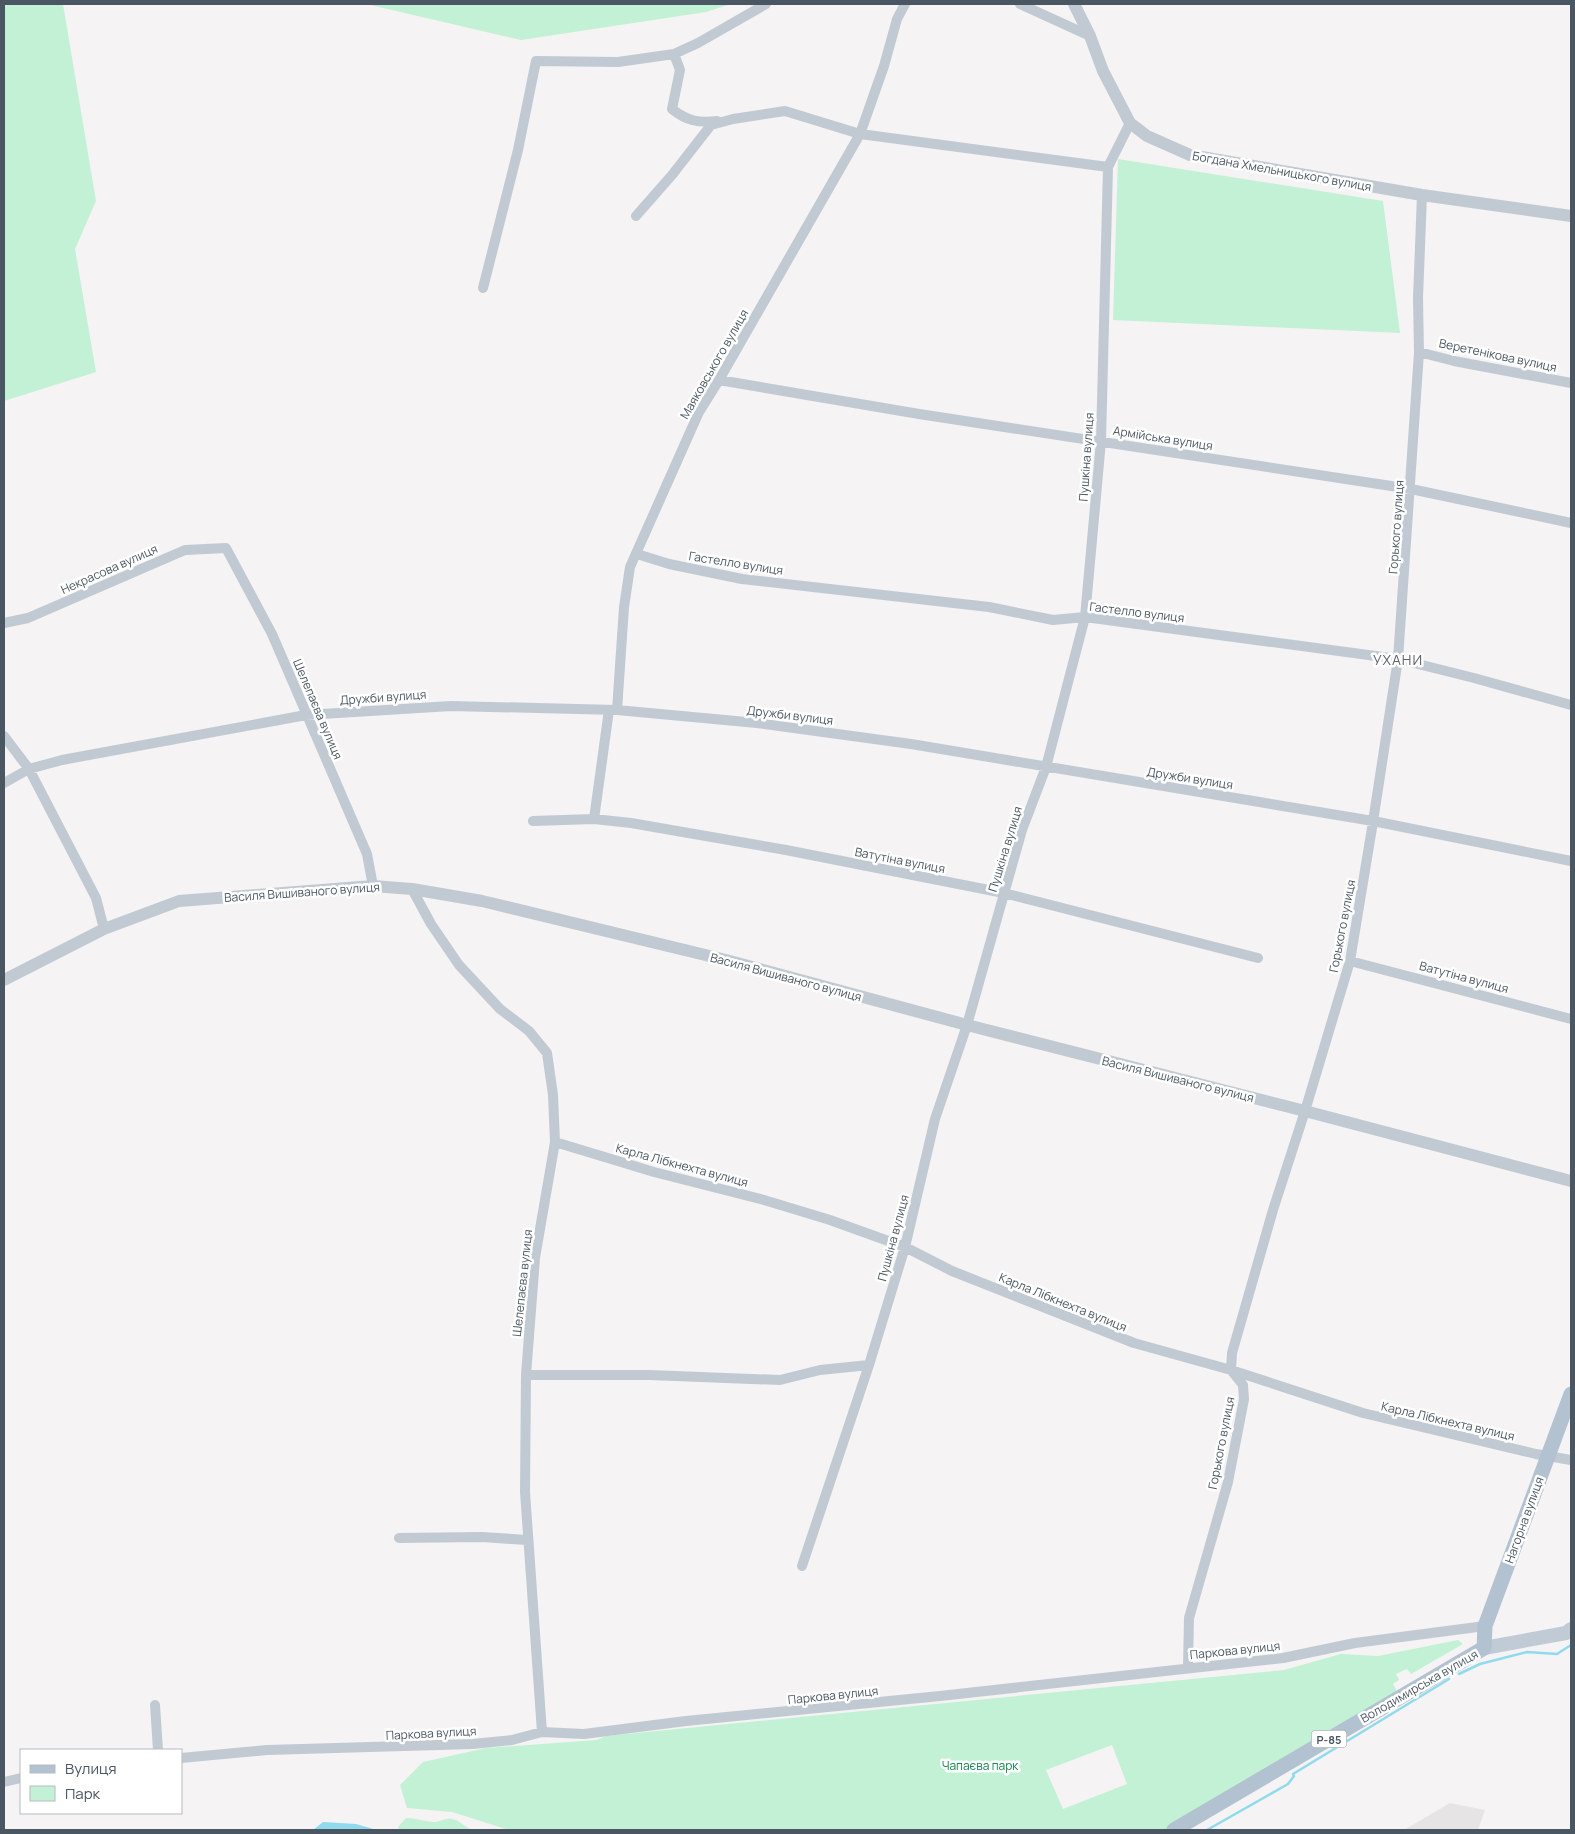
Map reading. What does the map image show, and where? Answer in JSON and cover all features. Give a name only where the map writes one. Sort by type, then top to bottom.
[{"type":"main road","name":"Нагорна вулиця","points":[[1484,1648],[1485,1626],[1571,1394]]},
{"type":"main road","name":"Володимирська вулиця","points":[[1174,1830],[1484,1648],[1569,1633]]},
{"type":"street","points":[[483,288],[518,150],[536,61],[618,62],[674,54],[698,43],[766,4]]},
{"type":"street","name":"Маяковського вулиця","points":[[594,819],[613,710],[630,567],[699,412],[860,134],[884,66],[897,19],[905,4]]},
{"type":"street","points":[[1020,4],[1090,36]]},
{"type":"street","name":"Богдана Хмельницького вулиця","points":[[1074,4],[1090,36],[1103,71],[1130,123],[1147,136],[1190,155],[1422,195],[1571,216]]},
{"type":"street","points":[[674,54],[680,70],[672,110],[684,119],[702,122],[785,111],[860,134],[1108,167]]},
{"type":"street","points":[[636,216],[672,175],[711,125],[733,119]]},
{"type":"street","name":"Пушкіна вулиця","points":[[802,1566],[869,1364],[905,1247],[934,1119],[968,1025],[1022,830],[1046,767],[1085,617],[1101,441],[1108,167],[1130,123]]},
{"type":"street","name":"Горького вулиця","points":[[1188,1668],[1189,1618],[1228,1482],[1244,1399],[1243,1385],[1231,1370],[1232,1353],[1273,1210],[1350,961],[1373,821],[1398,659],[1419,352],[1418,298],[1422,195]]},
{"type":"street","name":"Веретенікова вулиця","points":[[1419,352],[1454,361],[1571,383]]},
{"type":"street","name":"Армійська вулиця","points":[[719,380],[909,412],[1411,488],[1571,523]]},
{"type":"street","name":"Некрасова вулиця","points":[[4,623],[28,618],[185,550],[226,548]]},
{"type":"street","name":"Шелепаєва вулиця","points":[[226,548],[272,634],[366,854],[373,886]]},
{"type":"street","name":"Гастелло вулиця","points":[[637,554],[669,564],[742,579],[989,607],[1054,620],[1085,617],[1398,659],[1474,678],[1571,706]]},
{"type":"street","name":"Дружби вулиця","points":[[4,783],[29,769],[62,760],[306,715],[451,706],[613,710],[757,723],[910,744],[1373,821],[1571,861]]},
{"type":"street","points":[[4,736],[29,769],[96,898],[104,929]]},
{"type":"street","name":"Ватутіна вулиця","points":[[533,821],[594,819],[631,822],[786,850],[1004,893],[1258,958]]},
{"type":"street","name":"Василя Вишиваного вулиця","points":[[4,980],[104,929],[179,901],[373,886],[412,889],[482,901],[726,960],[968,1025],[1305,1110],[1571,1181]]},
{"type":"street","name":"Шелепаєва вулиця","points":[[412,889],[431,924],[459,965],[500,1009],[529,1031],[547,1054],[552,1095],[554,1142],[535,1258],[526,1375],[525,1492],[542,1732]]},
{"type":"street","name":"Ватутіна вулиця","points":[[1350,961],[1571,1020]]},
{"type":"street","name":"Карла Лібкнехта вулиця","points":[[554,1142],[654,1172],[764,1200],[830,1220],[905,1247],[952,1271],[1134,1343],[1231,1370],[1363,1413],[1571,1460]]},
{"type":"street","points":[[526,1375],[648,1375],[780,1380],[820,1370],[869,1364]]},
{"type":"street","points":[[399,1538],[482,1537],[528,1540]]},
{"type":"street","name":"Паркова вулиця","points":[[182,1758],[267,1750],[473,1744],[512,1740],[542,1732],[584,1734],[1283,1658],[1355,1643],[1485,1626]]},
{"type":"street","points":[[155,1705],[158,1749]]},
{"type":"street","points":[[4,1782],[20,1778]]},
{"type":"shaded area","points":[[1450,1803],[1485,1810],[1478,1830],[1404,1830]]},
{"type":"green space","points":[[4,4],[63,4],[96,201],[75,249],[96,372],[4,401]]},
{"type":"green space","points":[[366,4],[731,4],[706,12],[521,40]]},
{"type":"green space","points":[[1118,159],[1383,201],[1400,333],[1113,320]]},
{"type":"green space","name":"Чапаєва парк","points":[[1458,1640],[1463,1644],[1411,1674],[1407,1669],[1396,1674],[1399,1680],[1393,1684],[1398,1693],[1167,1830],[509,1830],[452,1812],[407,1808],[400,1785],[423,1762],[486,1748],[597,1740],[606,1736],[1284,1670],[1341,1654],[1378,1656]],"holes":[[[1112,1745],[1127,1784],[1063,1809],[1046,1770]]]},
{"type":"green space","points":[[406,1818],[433,1822],[453,1819],[473,1830],[399,1830],[398,1827]]},
{"type":"water","points":[[323,1822],[356,1824],[377,1830],[313,1830]]},
{"type":"waterway","points":[[1459,1674],[1480,1664],[1527,1652],[1557,1654],[1571,1645]]},
{"type":"waterway","points":[[1207,1830],[1288,1784],[1294,1776],[1293,1774],[1449,1679]]},
{"type":"district","name":"УХАНИ","points":[[1398,659]]}]
